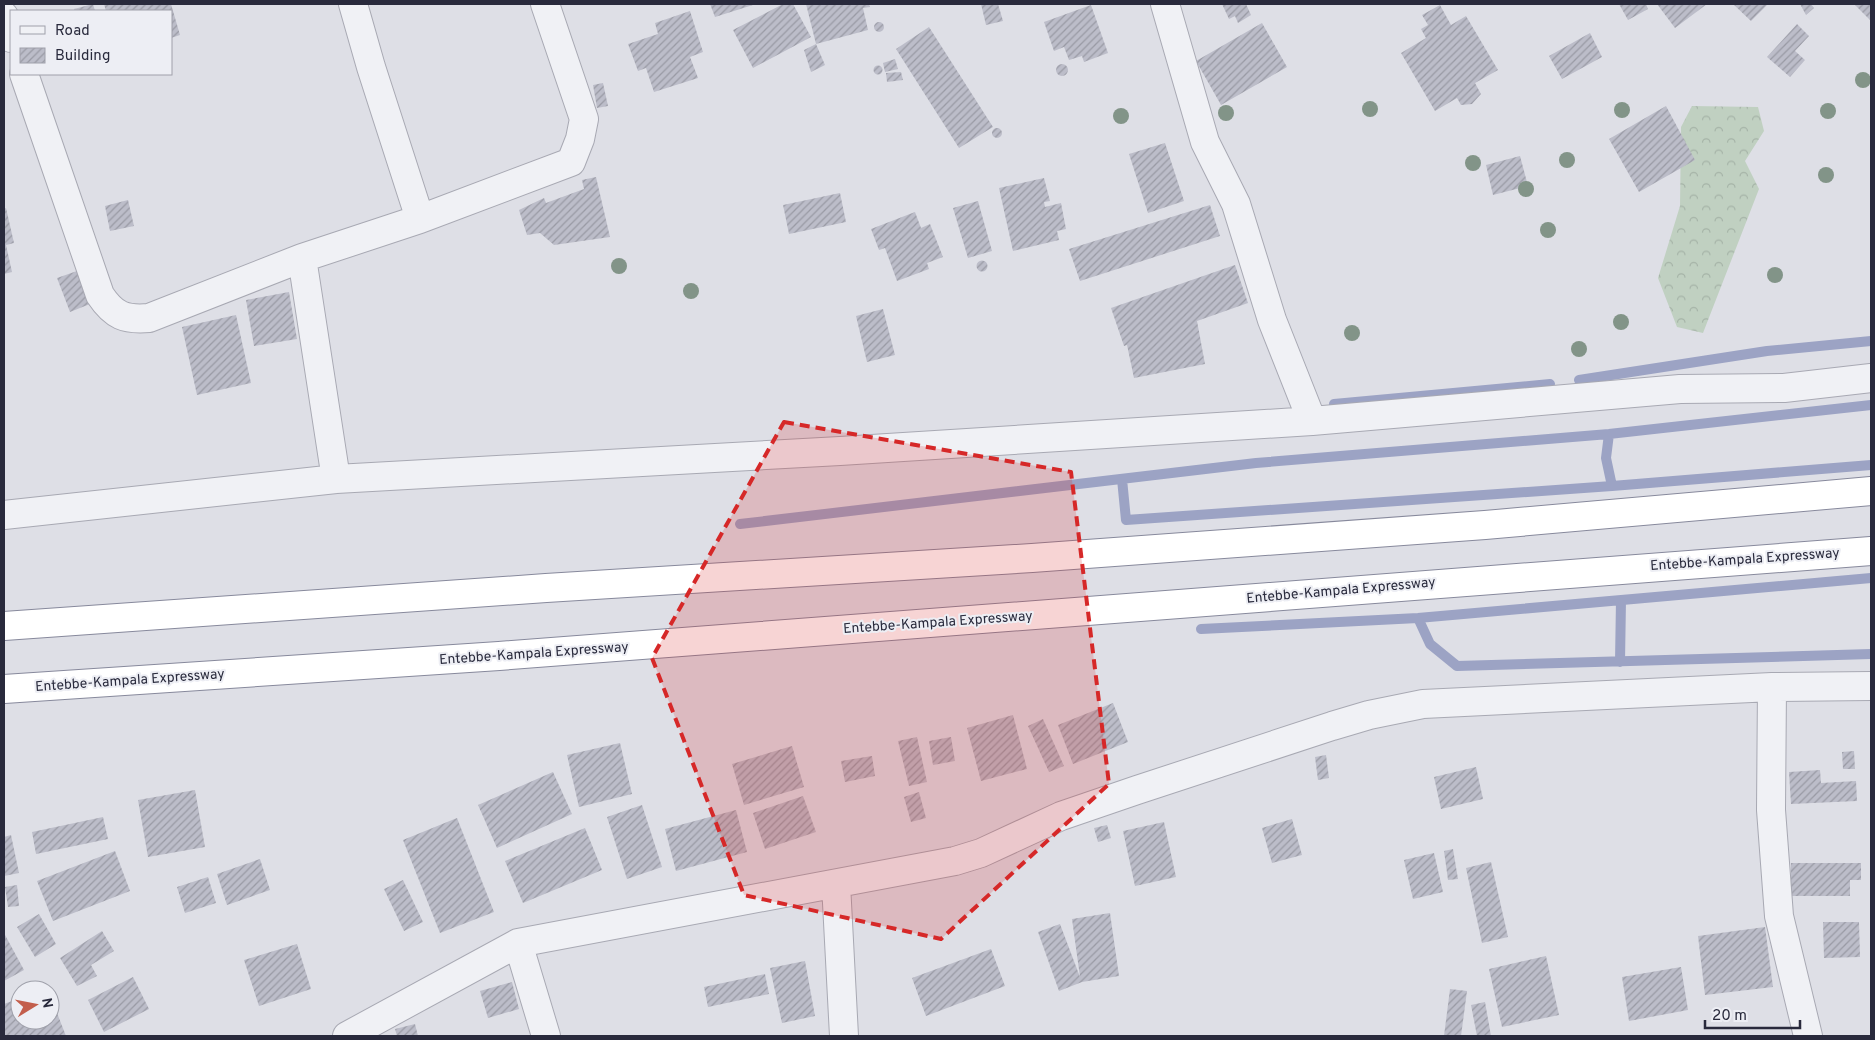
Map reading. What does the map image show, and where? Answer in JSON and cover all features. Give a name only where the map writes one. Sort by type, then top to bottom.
[{"type":"highway","points":[[4,626],[546,588],[1061,556],[1485,525],[1871,491]]},
{"type":"highway","name":"Entebbe-Kampala Expressway","points":[[4,689],[499,656],[1871,551]]},
{"type":"street","points":[[354,4],[371,67],[420,219]]},
{"type":"street","points":[[24,75],[100,295],[109,308],[131,319],[149,318],[302,258],[420,219],[571,162],[580,139],[584,119],[546,4]]},
{"type":"street","points":[[1165,4],[1205,142],[1236,204],[1272,320],[1312,421]]},
{"type":"street","points":[[4,16],[10,35]]},
{"type":"street","points":[[302,258],[336,479]]},
{"type":"street","points":[[4,515],[336,479],[840,451],[1312,421],[1680,390],[1784,388],[1871,378]]},
{"type":"street","points":[[347,1036],[518,943],[970,857],[1062,816],[1287,740],[1369,715],[1423,704],[1772,687],[1871,686]]},
{"type":"street","points":[[1772,687],[1771,810],[1779,916],[1808,1036]]},
{"type":"street","points":[[836,884],[844,1036]]},
{"type":"street","points":[[518,943],[546,1036]]},
{"type":"highlighted area","points":[[784,422],[1071,472],[1109,784],[941,939],[744,895],[652,658]]},
{"type":"green space","points":[[1692,106],[1758,107],[1764,131],[1745,161],[1759,189],[1703,333],[1677,327],[1658,278],[1680,206],[1681,127]]},
{"type":"building","points":[[93,4],[95,10],[74,10]]},
{"type":"building","points":[[104,4],[171,4],[180,35],[172,38],[172,10],[106,10]]},
{"type":"building","points":[[710,4],[756,4],[715,17]]},
{"type":"building","points":[[783,4],[793,4],[811,37],[753,68],[733,30]]},
{"type":"building","points":[[806,4],[869,4],[870,7],[863,8],[868,30],[816,44]]},
{"type":"building","points":[[981,4],[998,4],[1003,21],[986,25]]},
{"type":"building","points":[[1222,4],[1246,4],[1251,15],[1238,23],[1235,16],[1229,19]]},
{"type":"building","points":[[1619,4],[1646,4],[1648,9],[1628,20]]},
{"type":"building","points":[[1657,4],[1707,4],[1675,28]]},
{"type":"building","points":[[1733,4],[1768,4],[1751,21]]},
{"type":"building","points":[[1800,4],[1811,4],[1814,8],[1806,15]]},
{"type":"building","points":[[1871,4],[1871,21],[1855,5]]},
{"type":"building","points":[[1091,5],[1108,53],[1084,62],[1082,56],[1069,60],[1064,47],[1054,51],[1044,22]]},
{"type":"building","points":[[1440,5],[1451,25],[1466,16],[1498,70],[1475,83],[1481,94],[1472,104],[1461,105],[1457,98],[1435,111],[1401,53],[1426,38],[1421,29],[1428,25],[1422,15]]},
{"type":"building","points":[[690,11],[703,52],[690,57],[698,78],[654,92],[646,68],[638,71],[628,44],[658,34],[655,23]]},
{"type":"building","points":[[879,22],[884,27],[879,32],[874,27]]},
{"type":"building","points":[[1262,23],[1287,67],[1221,105],[1196,61]]},
{"type":"building","points":[[1797,24],[1809,36],[1795,51],[1805,60],[1790,77],[1767,57]]},
{"type":"building","points":[[929,27],[993,127],[959,148],[896,49]]},
{"type":"building","points":[[1590,33],[1602,57],[1562,79],[1549,56]]},
{"type":"building","points":[[816,44],[825,65],[811,72],[804,50]]},
{"type":"building","points":[[895,59],[898,69],[885,72],[883,63]]},
{"type":"building","points":[[1060,64],[1064,64],[1068,70],[1064,76],[1060,76],[1056,72],[1056,68]]},
{"type":"building","points":[[878,65],[883,70],[878,75],[873,70]]},
{"type":"building","points":[[901,72],[903,80],[887,82],[886,73]]},
{"type":"building","points":[[603,83],[608,106],[597,108],[593,85]]},
{"type":"building","points":[[1666,106],[1695,160],[1639,192],[1609,139]]},
{"type":"building","points":[[995,128],[999,128],[1002,133],[1001,137],[995,138],[992,135],[992,131]]},
{"type":"building","points":[[1165,143],[1184,201],[1148,213],[1129,154]]},
{"type":"building","points":[[1520,156],[1528,186],[1493,195],[1486,165]]},
{"type":"building","points":[[596,177],[610,237],[554,245],[540,233],[527,235],[519,210],[544,198],[546,203],[584,189],[582,180]]},
{"type":"building","points":[[1044,178],[1050,201],[1044,202],[1045,207],[1061,203],[1066,229],[1057,231],[1059,240],[1013,251],[999,188]]},
{"type":"building","points":[[840,193],[846,222],[789,234],[783,205]]},
{"type":"building","points":[[128,200],[134,226],[110,231],[105,206]]},
{"type":"building","points":[[978,201],[992,251],[968,258],[953,208]]},
{"type":"building","points":[[1210,205],[1220,236],[1080,281],[1069,249]]},
{"type":"building","points":[[6,208],[14,243],[6,245],[12,272],[4,274],[4,209]]},
{"type":"building","points":[[915,212],[921,228],[930,224],[943,257],[927,263],[929,269],[897,281],[885,248],[879,250],[871,229]]},
{"type":"building","points":[[980,261],[984,261],[987,266],[986,270],[980,271],[977,268],[977,264]]},
{"type":"building","points":[[1235,265],[1248,303],[1197,321],[1205,364],[1134,378],[1127,345],[1124,346],[1111,308]]},
{"type":"building","points":[[77,271],[90,304],[70,312],[57,278]]},
{"type":"building","points":[[289,292],[297,339],[254,346],[246,300]]},
{"type":"building","points":[[883,309],[895,355],[867,362],[856,316]]},
{"type":"building","points":[[236,315],[251,383],[197,395],[182,327]]},
{"type":"building","points":[[1113,703],[1128,742],[1073,764],[1058,725]]},
{"type":"building","points":[[1013,715],[1027,769],[981,781],[967,728]]},
{"type":"building","points":[[1043,719],[1064,766],[1049,772],[1028,726]]},
{"type":"building","points":[[917,737],[927,782],[909,786],[898,741]]},
{"type":"building","points":[[951,737],[955,761],[933,765],[929,741]]},
{"type":"building","points":[[620,743],[632,794],[579,807],[567,755]]},
{"type":"building","points":[[792,746],[804,787],[744,805],[732,764]]},
{"type":"building","points":[[1854,751],[1855,769],[1843,769],[1842,752]]},
{"type":"building","points":[[1326,755],[1329,778],[1318,780],[1315,757]]},
{"type":"building","points":[[872,756],[875,776],[845,782],[841,761]]},
{"type":"building","points":[[1476,767],[1483,799],[1441,809],[1434,777]]},
{"type":"building","points":[[1820,770],[1821,783],[1856,781],[1857,801],[1791,804],[1789,772]]},
{"type":"building","points":[[553,772],[572,814],[497,848],[478,805]]},
{"type":"building","points":[[195,790],[205,847],[148,857],[138,800]]},
{"type":"building","points":[[919,792],[926,818],[911,822],[904,797]]},
{"type":"building","points":[[803,796],[816,832],[765,849],[753,813]]},
{"type":"building","points":[[642,805],[662,867],[627,879],[607,817]]},
{"type":"building","points":[[736,810],[747,852],[676,871],[665,829]]},
{"type":"building","points":[[103,817],[108,839],[36,854],[32,832]]},
{"type":"building","points":[[457,818],[494,912],[440,933],[403,840]]},
{"type":"building","points":[[1292,819],[1302,855],[1272,863],[1262,828]]},
{"type":"building","points":[[1164,822],[1176,877],[1135,886],[1123,831]]},
{"type":"building","points":[[1107,825],[1111,838],[1098,842],[1094,828]]},
{"type":"building","points":[[585,828],[602,870],[523,903],[505,861]]},
{"type":"building","points":[[11,835],[19,873],[4,876],[4,837]]},
{"type":"building","points":[[1453,849],[1458,879],[1448,880],[1444,851]]},
{"type":"building","points":[[115,851],[130,891],[53,921],[37,881]]},
{"type":"building","points":[[1434,853],[1443,892],[1413,899],[1404,860]]},
{"type":"building","points":[[260,859],[270,890],[227,905],[217,874]]},
{"type":"building","points":[[1491,862],[1508,937],[1482,943],[1466,868]]},
{"type":"building","points":[[1791,863],[1861,863],[1861,880],[1850,880],[1850,896],[1791,896]]},
{"type":"building","points":[[208,877],[216,903],[185,913],[177,887]]},
{"type":"building","points":[[403,880],[423,922],[404,931],[384,889]]},
{"type":"building","points":[[17,885],[19,906],[8,907],[5,887]]},
{"type":"building","points":[[1110,913],[1119,976],[1082,982],[1059,991],[1038,932],[1060,924],[1080,977],[1072,919]]},
{"type":"building","points":[[39,914],[56,944],[35,957],[17,927]]},
{"type":"building","points":[[1823,922],[1859,922],[1860,957],[1824,958]]},
{"type":"building","points":[[1765,927],[1773,987],[1705,995],[1698,936]]},
{"type":"building","points":[[102,931],[114,951],[91,965],[97,976],[77,986],[60,958]]},
{"type":"building","points":[[4,933],[24,970],[4,981]]},
{"type":"building","points":[[297,944],[311,989],[259,1006],[244,960]]},
{"type":"building","points":[[991,949],[1005,986],[926,1016],[912,978]]},
{"type":"building","points":[[1546,956],[1559,1015],[1502,1027],[1489,969]]},
{"type":"building","points":[[805,961],[815,1016],[782,1023],[770,968]]},
{"type":"building","points":[[1681,967],[1688,1010],[1629,1021],[1622,977]]},
{"type":"building","points":[[765,974],[769,994],[708,1007],[704,987]]},
{"type":"building","points":[[133,977],[149,1009],[104,1032],[88,1000]]},
{"type":"building","points":[[512,982],[519,1009],[488,1018],[480,991]]},
{"type":"building","points":[[1450,989],[1467,991],[1461,1036],[1444,1036]]},
{"type":"building","points":[[10,1002],[10,1030],[60,1030],[60,1021],[66,1036],[4,1036],[4,1004]]},
{"type":"building","points":[[1485,1002],[1491,1036],[1477,1036],[1471,1005]]},
{"type":"building","points":[[415,1024],[418,1036],[397,1036],[395,1029]]},
{"type":"waterway","points":[[1579,380],[1767,351],[1871,341]]},
{"type":"waterway","points":[[1334,404],[1550,384]]},
{"type":"waterway","points":[[740,524],[1256,463],[1609,434],[1871,405]]},
{"type":"waterway","points":[[1609,434],[1606,458],[1612,486]]},
{"type":"waterway","points":[[1122,479],[1126,520],[1612,486],[1871,465]]},
{"type":"waterway","points":[[1201,629],[1418,618],[1871,578]]},
{"type":"waterway","points":[[1620,662],[1621,600]]},
{"type":"waterway","points":[[1418,618],[1430,644],[1457,666],[1871,654]]}]
